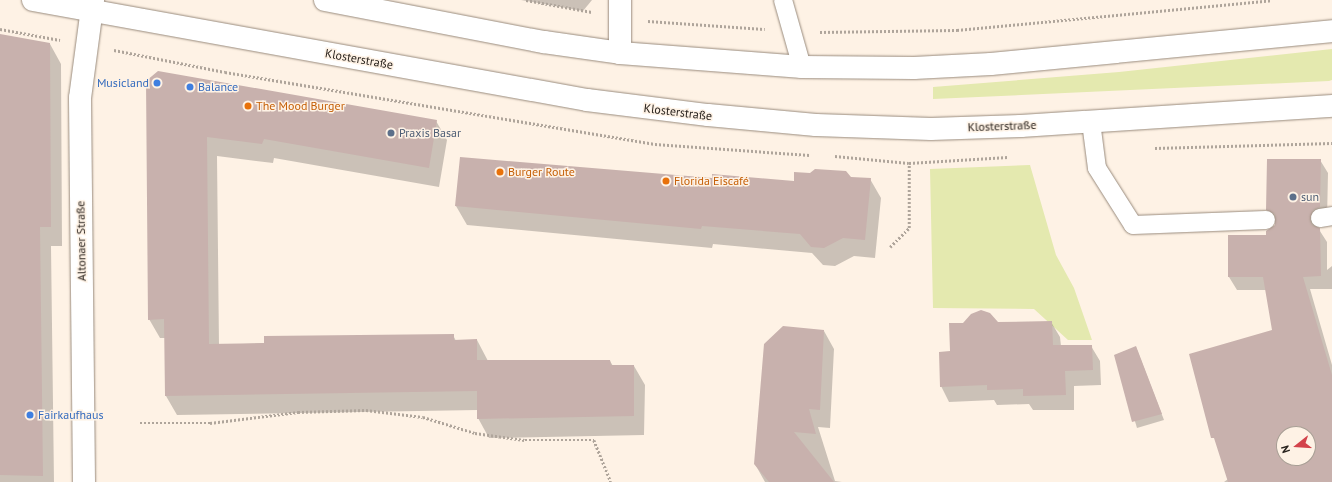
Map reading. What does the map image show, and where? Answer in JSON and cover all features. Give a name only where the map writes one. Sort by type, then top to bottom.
[{"type":"main road","name":"Klosterstraße","points":[[33,0],[92,5],[587,100],[695,114],[816,124],[931,129],[1091,122],[1332,106]]},
{"type":"main road","points":[[324,0],[544,42],[620,53],[802,68],[914,68],[991,64],[1332,31]]},
{"type":"main road","points":[[620,0],[620,53]]},
{"type":"main road","name":"Altonaer Straße","points":[[84,482],[80,98],[92,5]]},
{"type":"lane","points":[[784,0],[802,68]]},
{"type":"lane","points":[[1091,122],[1097,168],[1133,225],[1266,220]]},
{"type":"path","points":[[526,0],[593,12]]},
{"type":"path","points":[[820,32],[957,30],[1272,0]]},
{"type":"path","points":[[675,23],[766,29]]},
{"type":"path","points":[[0,29],[56,39]]},
{"type":"path","points":[[890,247],[909,228],[909,163]]},
{"type":"path","points":[[140,423],[210,423],[321,412],[366,410],[416,416],[475,433],[525,440],[594,440],[611,482]]},
{"type":"green space","points":[[1332,49],[1332,80],[1329,81],[933,99],[933,87],[1119,72]]},
{"type":"green space","points":[[1030,165],[1056,255],[1074,288],[1092,340],[1068,340],[1034,309],[933,308],[930,169]]},
{"type":"building","points":[[0,34],[50,43],[51,227],[40,227],[43,476],[0,475]]},
{"type":"building","points":[[158,71],[437,120],[429,168],[264,139],[262,144],[207,137],[209,344],[264,343],[264,336],[454,334],[454,340],[477,339],[477,360],[610,360],[611,365],[634,365],[634,416],[477,419],[477,391],[165,396],[164,319],[148,320],[146,81]]},
{"type":"building","points":[[460,157],[712,178],[712,174],[794,181],[794,172],[810,173],[815,169],[846,171],[851,177],[871,178],[865,240],[843,238],[824,248],[811,247],[800,234],[702,226],[701,229],[455,206]]},
{"type":"building","points":[[1267,159],[1321,159],[1320,207],[1313,210],[1310,219],[1312,225],[1320,228],[1321,276],[1303,277],[1332,375],[1332,482],[1228,482],[1214,438],[1211,438],[1189,354],[1272,330],[1263,277],[1228,277],[1228,235],[1266,235],[1266,231],[1275,225],[1275,214],[1266,210]]},
{"type":"building","points":[[981,310],[990,313],[998,322],[1052,321],[1053,345],[1092,345],[1093,370],[1065,371],[1066,395],[1023,396],[1023,389],[987,390],[987,385],[940,387],[939,352],[950,351],[949,323],[963,323],[971,314]]},
{"type":"building","points":[[783,326],[824,330],[820,410],[809,409],[816,434],[794,432],[834,482],[769,482],[754,464],[764,344]]},
{"type":"building","points":[[1136,346],[1162,414],[1132,422],[1114,355]]},
{"type":"place","name":"Musicland","points":[[157,83]]},
{"type":"place","name":"Balance","points":[[190,87]]},
{"type":"place","name":"The Mood Burger","points":[[248,106]]},
{"type":"place","name":"Praxis Basar","points":[[391,133]]},
{"type":"place","name":"Burger Route","points":[[500,172]]},
{"type":"place","name":"Florida Eiscafé","points":[[666,181]]},
{"type":"place","name":"sun","points":[[1293,197]]},
{"type":"place","name":"Fairkaufhaus","points":[[30,415]]}]
